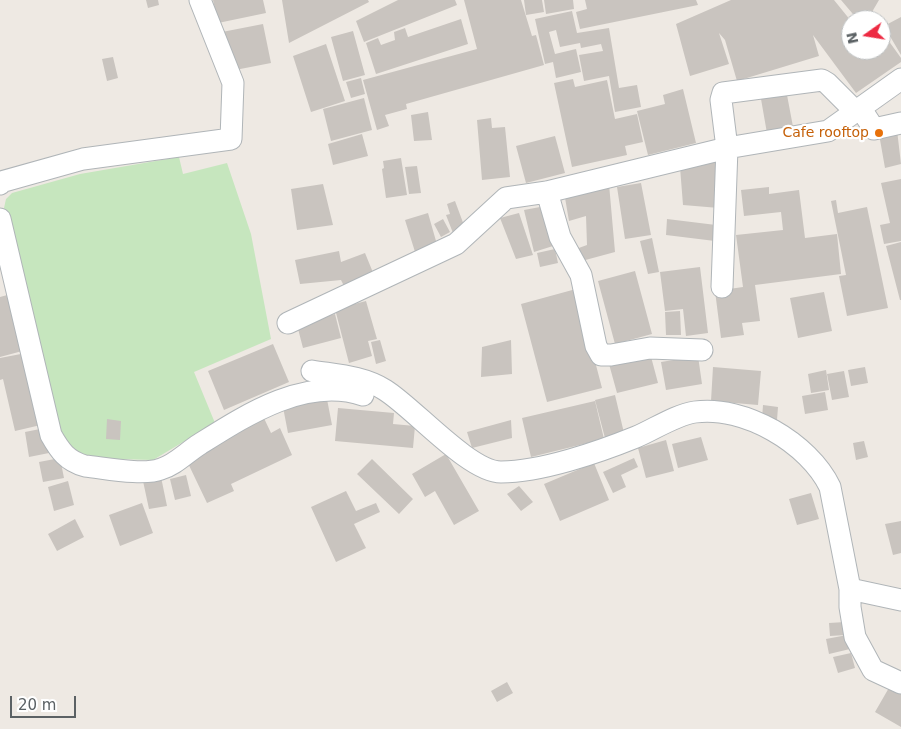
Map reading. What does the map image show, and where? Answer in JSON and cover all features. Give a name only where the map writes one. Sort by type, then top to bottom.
[{"type":"street","points":[[0,181],[83,159],[231,138],[233,84],[200,0]]},
{"type":"street","points":[[288,323],[456,244],[506,198],[547,192],[727,148],[828,131],[859,111],[901,79]]},
{"type":"street","points":[[722,287],[727,148],[721,95],[726,92],[822,80],[859,111],[874,129],[901,123]]},
{"type":"street","points":[[547,192],[560,237],[581,275],[596,346],[602,354],[611,355],[650,348],[702,350]]},
{"type":"street","points":[[0,220],[52,435],[61,452],[74,463],[85,466],[160,470],[221,431],[263,409],[288,398],[318,390],[350,390],[388,403],[404,404]]},
{"type":"street","points":[[312,371],[348,376],[383,389],[404,404],[463,456],[500,472],[542,468],[636,437],[694,412],[711,411],[759,423],[782,435],[810,457],[825,476],[830,487],[850,589],[852,624],[859,648],[873,670],[901,684]]},
{"type":"street","points":[[850,589],[901,600]]},
{"type":"green space","points":[[179,157],[183,174],[227,163],[251,234],[271,339],[194,372],[215,423],[153,460],[80,458],[65,445],[57,427],[4,208],[6,199],[12,193],[80,174]]},
{"type":"building","points":[[146,0],[158,0],[159,5],[148,8]]},
{"type":"building","points":[[213,0],[263,0],[266,13],[218,23]]},
{"type":"building","points":[[282,0],[368,0],[369,2],[289,43]]},
{"type":"building","points":[[398,0],[455,0],[457,5],[364,42],[356,21]]},
{"type":"building","points":[[464,0],[521,0],[532,36],[536,35],[544,65],[406,104],[407,109],[385,115],[389,126],[377,130],[363,80],[477,49]]},
{"type":"building","points":[[524,0],[542,0],[544,12],[526,15]]},
{"type":"building","points":[[544,0],[573,0],[574,9],[546,14]]},
{"type":"building","points":[[585,0],[696,0],[698,5],[580,29],[576,12],[587,9]]},
{"type":"building","points":[[731,0],[834,0],[842,10],[841,60],[891,60],[891,44],[901,58],[901,62],[856,93],[813,35],[819,56],[737,81],[725,40],[719,33],[729,64],[690,76],[676,24]]},
{"type":"building","points":[[841,0],[879,0],[873,10],[850,10]]},
{"type":"building","points":[[572,11],[577,33],[609,28],[619,88],[637,85],[641,107],[615,112],[609,76],[584,81],[579,55],[603,51],[601,44],[581,48],[580,43],[560,47],[556,30],[549,32],[555,54],[576,49],[581,72],[556,78],[553,62],[545,64],[535,19]]},
{"type":"building","points":[[901,17],[901,55],[891,38],[891,22]]},
{"type":"building","points":[[461,19],[468,44],[376,74],[366,43],[378,38],[381,45],[395,40],[394,32],[405,28],[408,37]]},
{"type":"building","points":[[263,24],[271,63],[230,71],[222,32]]},
{"type":"building","points":[[353,31],[365,75],[343,81],[331,37]]},
{"type":"building","points":[[326,44],[345,101],[311,112],[293,56]]},
{"type":"building","points":[[113,57],[118,78],[107,81],[102,59]]},
{"type":"building","points":[[361,78],[365,94],[351,98],[346,82]]},
{"type":"building","points":[[573,79],[575,87],[607,80],[615,119],[637,114],[643,142],[625,146],[627,155],[572,167],[554,83]]},
{"type":"building","points":[[683,89],[696,143],[648,155],[637,111],[665,104],[663,95]]},
{"type":"building","points":[[787,95],[794,132],[768,139],[761,99]]},
{"type":"building","points":[[364,98],[372,130],[331,141],[323,109]]},
{"type":"building","points":[[428,112],[432,140],[414,141],[411,115]]},
{"type":"building","points":[[491,118],[492,128],[505,127],[510,177],[482,180],[477,120]]},
{"type":"building","points":[[897,130],[901,164],[885,168],[879,134]]},
{"type":"building","points":[[362,134],[368,156],[333,165],[328,144]]},
{"type":"building","points":[[555,136],[565,173],[526,183],[516,146]]},
{"type":"building","points":[[401,158],[407,195],[386,198],[382,169],[384,168],[383,161]]},
{"type":"building","points":[[720,161],[719,208],[683,205],[680,167]]},
{"type":"building","points":[[417,166],[421,193],[409,194],[405,167]]},
{"type":"building","points":[[901,179],[901,241],[884,244],[880,225],[890,223],[881,183]]},
{"type":"building","points":[[641,183],[651,235],[625,239],[617,187]]},
{"type":"building","points":[[323,184],[333,225],[297,230],[291,189]]},
{"type":"building","points":[[609,184],[615,252],[578,262],[576,249],[587,245],[586,216],[569,221],[564,192]]},
{"type":"building","points":[[769,187],[769,194],[799,190],[805,238],[837,234],[841,274],[755,285],[760,321],[742,323],[744,335],[721,338],[715,291],[743,287],[736,235],[783,230],[781,212],[744,216],[741,190]]},
{"type":"building","points":[[836,200],[838,213],[867,207],[888,308],[847,316],[839,276],[846,275],[831,201]]},
{"type":"building","points":[[455,201],[465,228],[453,233],[446,215],[450,214],[447,204]]},
{"type":"building","points":[[540,207],[553,246],[534,252],[524,210]]},
{"type":"building","points":[[428,213],[438,248],[416,255],[405,220]]},
{"type":"building","points":[[519,213],[533,255],[516,259],[500,218]]},
{"type":"building","points":[[443,219],[450,232],[441,237],[434,224]]},
{"type":"building","points":[[667,219],[716,225],[715,241],[666,235]]},
{"type":"building","points":[[652,238],[659,272],[648,274],[640,241]]},
{"type":"building","points":[[901,242],[901,300],[900,300],[886,246]]},
{"type":"building","points":[[555,249],[558,263],[540,267],[537,253]]},
{"type":"building","points":[[339,251],[341,262],[365,253],[374,275],[345,288],[341,280],[300,284],[295,260]]},
{"type":"building","points":[[700,267],[708,333],[686,336],[683,309],[665,311],[660,272]]},
{"type":"building","points":[[635,271],[652,334],[615,344],[598,281]]},
{"type":"building","points":[[576,289],[602,388],[547,402],[521,304]]},
{"type":"building","points":[[824,292],[832,331],[798,338],[790,298]]},
{"type":"building","points":[[11,294],[26,350],[0,357],[0,297]]},
{"type":"building","points":[[366,301],[377,339],[368,341],[372,356],[349,363],[335,309]]},
{"type":"building","points":[[680,311],[681,335],[666,335],[665,312]]},
{"type":"building","points":[[335,314],[341,338],[303,348],[297,325]]},
{"type":"building","points":[[380,340],[386,361],[376,364],[371,342]]},
{"type":"building","points":[[511,340],[512,374],[481,377],[482,347]]},
{"type":"building","points":[[273,344],[289,382],[224,410],[208,371]]},
{"type":"building","points":[[26,353],[45,424],[15,431],[3,379],[0,380],[0,358]]},
{"type":"building","points":[[650,353],[658,383],[617,393],[609,364]]},
{"type":"building","points":[[698,356],[702,384],[666,390],[661,362]]},
{"type":"building","points":[[713,367],[761,371],[758,405],[711,401]]},
{"type":"building","points":[[865,367],[868,383],[851,386],[848,370]]},
{"type":"building","points":[[826,370],[829,390],[811,393],[808,374]]},
{"type":"building","points":[[844,371],[849,397],[832,400],[827,374]]},
{"type":"building","points":[[825,392],[828,410],[805,414],[802,396]]},
{"type":"building","points":[[326,394],[332,425],[288,433],[282,402]]},
{"type":"building","points":[[615,395],[624,433],[605,438],[595,400]]},
{"type":"building","points":[[595,401],[604,439],[531,457],[522,418]]},
{"type":"building","points":[[763,405],[778,407],[777,420],[762,419]]},
{"type":"building","points":[[338,408],[394,413],[393,424],[415,426],[413,448],[335,441]]},
{"type":"building","points":[[262,414],[271,433],[280,428],[292,455],[231,484],[234,491],[207,503],[185,457]]},
{"type":"building","points":[[107,419],[121,421],[120,440],[106,439]]},
{"type":"building","points":[[511,420],[512,438],[472,448],[467,432]]},
{"type":"building","points":[[45,428],[49,453],[29,457],[25,432]]},
{"type":"building","points":[[701,437],[708,460],[678,468],[672,444]]},
{"type":"building","points":[[666,440],[674,471],[646,478],[638,448]]},
{"type":"building","points":[[864,441],[868,457],[856,460],[853,443]]},
{"type":"building","points":[[446,454],[479,511],[454,525],[435,491],[425,497],[412,474]]},
{"type":"building","points":[[60,458],[64,478],[43,482],[39,462]]},
{"type":"building","points":[[634,458],[638,467],[621,475],[626,487],[613,493],[603,472]]},
{"type":"building","points":[[372,459],[413,499],[399,514],[357,474]]},
{"type":"building","points":[[594,463],[609,500],[560,521],[544,484]]},
{"type":"building","points":[[186,475],[191,496],[175,500],[170,479]]},
{"type":"building","points":[[161,477],[167,506],[149,509],[143,481]]},
{"type":"building","points":[[68,481],[74,505],[54,511],[48,487]]},
{"type":"building","points":[[519,486],[533,502],[521,511],[507,494]]},
{"type":"building","points":[[346,491],[356,511],[376,503],[380,512],[354,524],[366,548],[336,562],[311,507]]},
{"type":"building","points":[[811,493],[819,519],[797,525],[789,499]]},
{"type":"building","points":[[142,503],[153,533],[120,546],[109,515]]},
{"type":"building","points":[[75,519],[84,537],[57,551],[48,534]]},
{"type":"building","points":[[901,521],[901,553],[893,555],[885,524]]},
{"type":"building","points":[[845,622],[846,635],[830,636],[829,623]]},
{"type":"building","points":[[847,635],[850,649],[829,654],[826,639]]},
{"type":"building","points":[[851,653],[855,668],[838,673],[833,657]]},
{"type":"building","points":[[507,682],[513,693],[497,702],[491,691]]},
{"type":"building","points":[[890,686],[901,692],[901,727],[875,712]]},
{"type":"place","name":"Cafe rooftop","points":[[879,133]]}]
